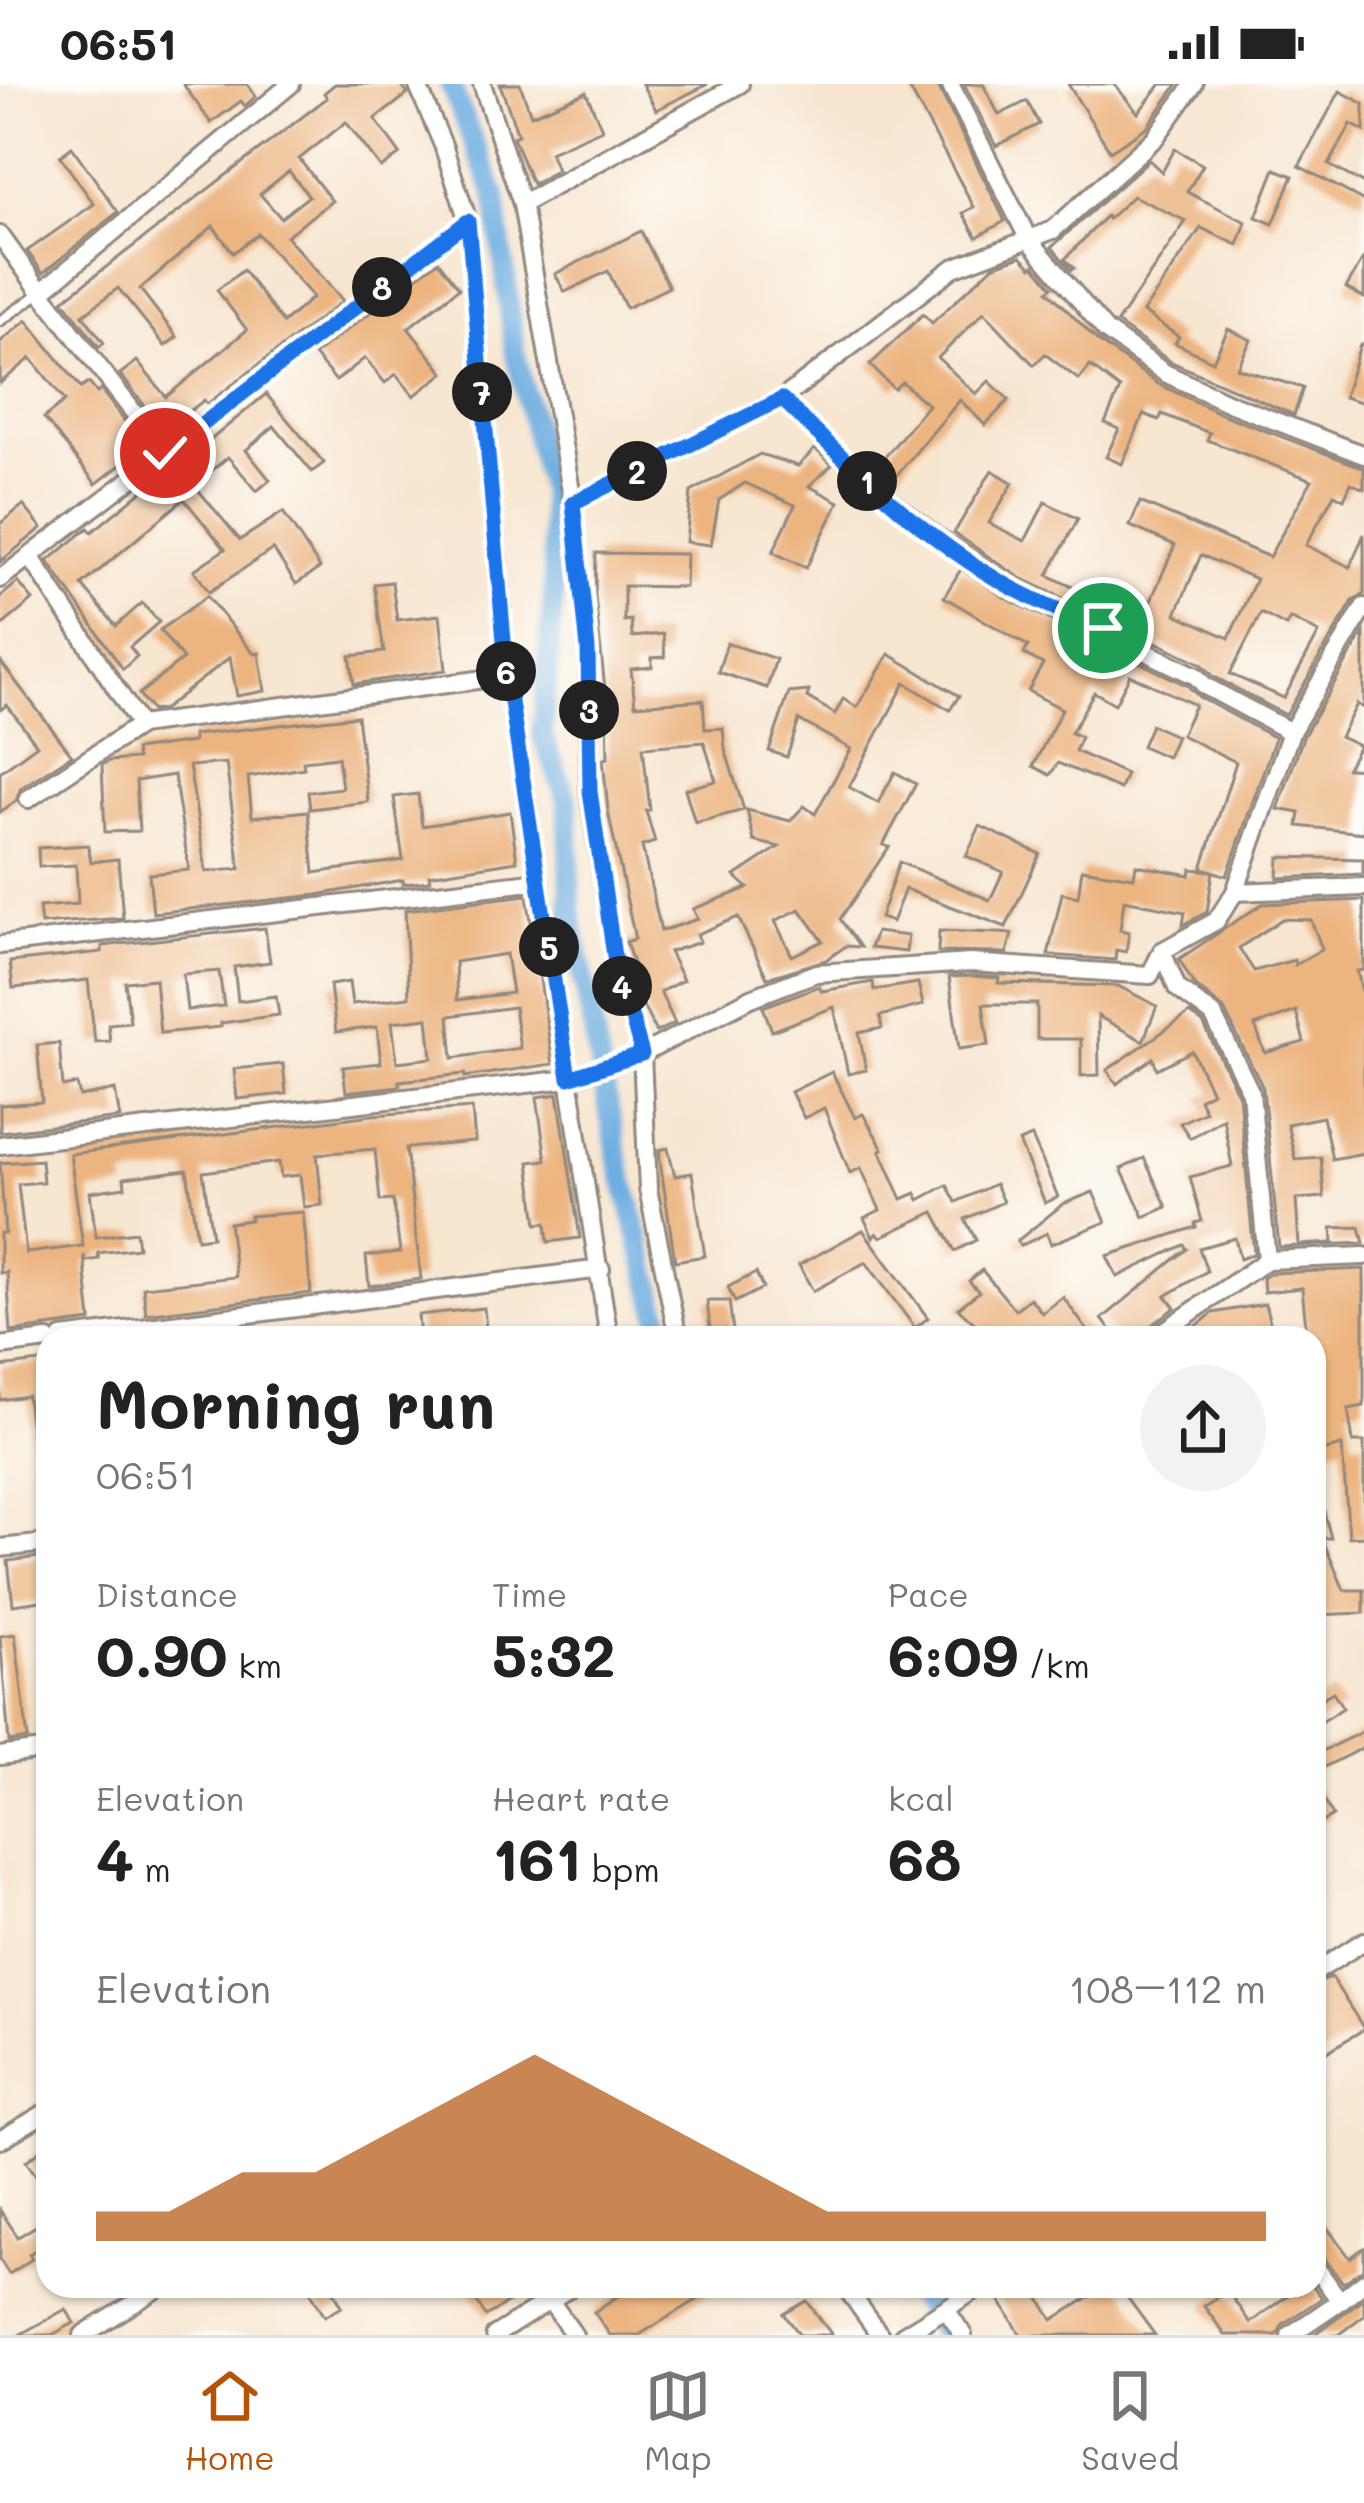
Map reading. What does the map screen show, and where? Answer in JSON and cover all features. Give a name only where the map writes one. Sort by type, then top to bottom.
[{"type":"street","points":[[41,292],[291,84]]},
{"type":"street","points":[[417,84],[468,221],[507,676],[576,1076],[608,1326]]},
{"type":"street","points":[[482,84],[522,204],[573,503],[588,649],[590,791],[614,956],[635,1056],[648,1189],[677,1326]]},
{"type":"street","points":[[522,204],[740,84]]},
{"type":"street","points":[[950,84],[1028,238],[1106,331],[1165,373],[1364,455]]},
{"type":"street","points":[[573,503],[782,399],[953,268],[1053,230],[1155,139],[1194,84]]},
{"type":"street","points":[[0,579],[468,221]]},
{"type":"street","points":[[0,235],[165,453]]},
{"type":"street","points":[[782,399],[868,482],[938,538],[1013,588],[1159,657],[1291,732]]},
{"type":"street","points":[[30,556],[140,725]]},
{"type":"street","points":[[0,1145],[576,1076],[635,1056],[751,998],[816,973],[970,963],[1150,975],[1162,951],[1216,921],[1235,892],[1291,732],[1364,607]]},
{"type":"street","points":[[28,799],[140,725],[507,676]]},
{"type":"street","points":[[0,944],[539,881]]},
{"type":"street","points":[[1235,892],[1364,886]]},
{"type":"street","points":[[1162,951],[1177,988],[1214,1016],[1251,1093],[1267,1260]]},
{"type":"street","points":[[1171,1326],[1267,1260],[1364,1256]]},
{"type":"street","points":[[156,1326],[601,1269]]},
{"type":"street","points":[[0,1346],[36,1342]]},
{"type":"street","points":[[0,1548],[36,1544]]},
{"type":"street","points":[[0,1756],[36,1751]]},
{"type":"street","points":[[1326,1965],[1364,1940]]},
{"type":"street","points":[[0,2140],[36,2118]]},
{"type":"street","points":[[1326,2281],[1340,2300]]},
{"type":"street","points":[[1290,2335],[1364,2282]]},
{"type":"street","points":[[82,2335],[142,2298]]},
{"type":"street","points":[[495,2335],[539,2298]]},
{"type":"street","points":[[547,2298],[574,2335]]},
{"type":"street","points":[[854,2298],[880,2335]]},
{"type":"street","points":[[903,2335],[963,2298]]},
{"type":"street","points":[[946,2309],[963,2335]]},
{"type":"lane","points":[[0,321],[41,292]]},
{"type":"building","points":[[183,84],[247,84],[256,96],[211,123]]},
{"type":"building","points":[[335,84],[400,84],[408,94],[375,119],[400,154],[381,168],[346,122],[299,159],[332,201],[286,236],[343,301],[164,431],[120,374],[137,361],[166,397],[247,330],[217,290],[243,270],[283,323],[313,297],[258,234],[233,253],[213,226],[140,289],[177,337],[165,346],[118,288],[83,315],[104,343],[99,347],[63,300],[327,98],[324,93]],"holes":[[[289,171],[309,196],[281,218],[260,194]]]},
{"type":"building","points":[[500,84],[520,84],[531,115],[586,92],[602,129],[550,152],[557,170],[532,184],[513,137],[518,135]]},
{"type":"building","points":[[642,84],[708,84],[656,110]]},
{"type":"building","points":[[907,84],[937,84],[1005,221],[977,237],[963,213],[974,207]]},
{"type":"building","points":[[964,84],[983,84],[999,115],[1027,101],[1039,124],[996,146]]},
{"type":"building","points":[[1068,84],[1114,84],[1138,113],[1161,84],[1178,84],[1147,127],[1110,151]]},
{"type":"building","points":[[1340,91],[1364,104],[1364,131],[1351,124],[1329,165],[1364,184],[1364,201],[1299,166]]},
{"type":"building","points":[[72,147],[118,212],[43,273],[27,251],[94,204],[60,156]]},
{"type":"building","points":[[1175,149],[1203,165],[1187,192],[1246,222],[1238,245],[1201,228],[1143,312],[1179,337],[1175,343],[1213,361],[1228,329],[1251,340],[1237,368],[1303,388],[1294,415],[1171,362],[1117,323],[1186,221],[1133,196],[1108,219],[1106,216],[1065,259],[1071,270],[1052,247],[1149,160],[1162,172]]},
{"type":"building","points":[[1275,169],[1293,176],[1273,224],[1256,217]]},
{"type":"building","points":[[641,231],[669,287],[626,308],[608,271],[565,292],[555,274]]},
{"type":"building","points":[[1021,256],[1034,265],[1052,287],[1048,291],[1098,341],[1158,384],[1224,415],[1364,468],[1364,489],[1351,483],[1344,499],[1334,494],[1306,545],[1350,567],[1364,534],[1364,594],[1353,601],[1286,715],[1213,676],[1202,664],[1019,577],[954,533],[992,470],[1013,483],[989,523],[1025,541],[1045,502],[1078,519],[1048,575],[1142,621],[1175,545],[1130,526],[1140,502],[1269,557],[1312,480],[1207,440],[1210,433],[1162,414],[1159,420],[1144,414],[1122,464],[1106,457],[1119,429],[1105,423],[1120,389],[1090,366],[1079,380],[1045,354],[1034,365],[984,312],[938,358],[976,394],[989,381],[1009,400],[985,425],[960,400],[890,483],[874,470],[928,405],[902,382],[894,389],[870,365],[923,314],[932,323],[993,266]],"holes":[[[1201,555],[1256,579],[1229,638],[1176,614]],[[1261,613],[1286,626],[1290,618],[1319,633],[1284,698],[1230,674]]]},
{"type":"building","points":[[1364,257],[1364,298],[1346,288]]},
{"type":"building","points":[[438,261],[459,288],[408,328],[444,373],[414,396],[396,374],[385,383],[365,358],[336,381],[314,355]]},
{"type":"building","points":[[27,320],[81,388],[89,383],[97,393],[101,390],[144,447],[96,484],[44,418],[65,401],[31,358],[0,383],[0,342]]},
{"type":"building","points":[[1360,345],[1364,345],[1364,403],[1344,397]]},
{"type":"building","points":[[266,394],[324,463],[312,472],[274,426],[246,450],[270,480],[257,491],[228,457],[194,485],[240,540],[283,512],[320,568],[296,584],[273,549],[209,592],[194,570],[225,549],[184,499],[82,585],[116,626],[142,603],[159,622],[130,647],[137,656],[123,669],[48,561],[88,528],[92,532],[176,463],[179,466]]},
{"type":"building","points":[[815,449],[832,465],[809,486],[839,502],[806,568],[773,552],[795,505],[745,483],[719,500],[711,545],[686,542],[691,492],[760,454],[798,466]]},
{"type":"building","points":[[23,505],[42,528],[0,562],[0,524]]},
{"type":"building","points":[[596,553],[686,554],[685,587],[624,586],[624,621],[631,620],[632,637],[663,634],[665,657],[652,658],[652,667],[631,669],[635,705],[703,700],[705,729],[723,728],[744,810],[695,823],[685,789],[716,781],[704,742],[643,747],[650,810],[646,811],[655,842],[642,846],[661,931],[698,919],[693,909],[748,888],[735,876],[779,847],[754,841],[747,810],[790,821],[804,806],[815,814],[851,749],[799,720],[787,757],[769,751],[789,693],[809,691],[807,697],[835,714],[843,699],[857,707],[889,654],[959,696],[950,710],[905,683],[849,787],[878,803],[895,772],[916,784],[883,845],[889,847],[840,919],[860,947],[846,946],[826,960],[767,978],[738,917],[697,934],[700,942],[669,952],[683,980],[660,992],[675,1023],[656,1032],[639,998],[635,983],[639,982],[626,942],[635,939],[608,811],[603,759],[608,758],[607,708],[595,596]],"holes":[[[800,909],[823,941],[792,956],[775,921]]]},
{"type":"building","points":[[961,569],[1007,599],[1188,686],[1199,697],[1275,738],[1227,876],[1202,868],[1236,762],[1181,735],[1195,705],[1130,675],[1115,704],[1094,692],[1071,733],[1081,737],[1075,751],[1126,774],[1120,789],[1058,763],[1050,775],[1033,766],[1062,709],[1028,691],[1043,664],[1024,654],[1028,646],[944,597]]},
{"type":"building","points":[[18,582],[33,600],[0,627],[0,597]]},
{"type":"building","points":[[392,582],[397,620],[440,615],[446,670],[354,684],[350,656],[384,652],[374,584]]},
{"type":"building","points":[[207,596],[254,654],[259,653],[265,691],[237,696],[230,657],[164,709],[152,711],[139,694],[183,659],[160,630]]},
{"type":"building","points":[[1364,632],[1364,708],[1357,704],[1340,737],[1359,746],[1347,768],[1364,769],[1364,833],[1298,826],[1300,813],[1278,809],[1303,737]]},
{"type":"building","points":[[727,643],[776,659],[767,688],[718,672]]},
{"type":"building","points":[[0,661],[72,755],[21,788],[16,801],[0,812],[0,772],[37,745],[7,705],[0,710]]},
{"type":"building","points":[[357,716],[368,802],[310,809],[308,792],[342,788],[338,757],[303,761],[304,768],[248,777],[252,817],[308,811],[314,873],[403,860],[394,797],[418,794],[422,826],[510,812],[517,861],[429,875],[430,881],[403,884],[403,880],[317,895],[153,913],[149,874],[189,870],[174,775],[136,781],[139,831],[105,832],[102,765],[137,759],[135,750],[193,742],[193,735]],"holes":[[[226,763],[240,869],[206,872],[189,766]]]},
{"type":"building","points":[[1151,725],[1176,736],[1167,757],[1142,746]]},
{"type":"building","points":[[980,826],[1040,854],[1006,927],[905,889],[892,922],[880,918],[899,862],[990,900],[1003,872],[966,856]]},
{"type":"building","points":[[88,845],[91,862],[118,859],[123,918],[41,924],[39,907],[78,904],[76,865],[39,867],[38,848]]},
{"type":"building","points":[[1279,857],[1363,859],[1363,874],[1278,878]]},
{"type":"building","points":[[1136,865],[1190,875],[1191,869],[1213,871],[1207,912],[1183,925],[1185,912],[1124,900],[1120,930],[1129,932],[1126,952],[1116,950],[1115,960],[1048,955],[1062,893],[1078,897],[1082,869],[1134,877]]},
{"type":"building","points":[[527,895],[553,1064],[399,1081],[400,1086],[346,1092],[343,1067],[381,1063],[377,1027],[336,1032],[330,985],[349,982],[352,1004],[409,997],[405,910]],"holes":[[[506,954],[512,993],[457,1000],[455,962]],[[514,1007],[520,1048],[453,1058],[449,1016]],[[428,1018],[432,1058],[397,1062],[392,1022]]]},
{"type":"building","points":[[1364,900],[1364,970],[1357,971],[1364,999],[1364,1153],[1332,1159],[1323,1117],[1287,1124],[1295,1159],[1321,1157],[1324,1197],[1296,1199],[1299,1245],[1333,1243],[1332,1228],[1360,1227],[1364,1243],[1279,1247],[1263,1088],[1224,1009],[1194,985],[1179,959],[1262,904]],"holes":[[[1282,919],[1311,920],[1322,949],[1295,965],[1294,960],[1254,971],[1239,948]],[[1296,1011],[1304,1042],[1265,1053],[1255,1026]]]},
{"type":"building","points":[[265,928],[270,962],[234,967],[238,1001],[276,996],[279,1015],[160,1033],[155,979],[125,982],[130,1022],[108,1024],[110,1041],[95,1042],[88,980],[13,988],[10,962],[102,952],[102,946]],"holes":[[[219,971],[224,1006],[187,1010],[183,974]]]},
{"type":"building","points":[[939,931],[1012,934],[1007,953],[938,952]]},
{"type":"building","points":[[876,932],[908,936],[906,952],[870,948]]},
{"type":"building","points":[[949,977],[999,978],[998,983],[1118,986],[1157,1006],[1143,1041],[1098,1016],[1099,1075],[1081,1076],[1081,1039],[1037,1039],[1037,1004],[983,1004],[989,1045],[959,1049]]},
{"type":"building","points":[[873,982],[874,990],[918,983],[923,1005],[880,1016],[882,1028],[859,1033],[866,1070],[848,1074],[834,1007],[772,1031],[763,1007],[819,986],[822,991]]},
{"type":"building","points":[[1190,1013],[1203,1023],[1239,1096],[1254,1254],[1240,1259],[1235,1238],[1199,1248],[1207,1271],[1166,1296],[1175,1308],[1150,1326],[1108,1326],[1102,1319],[1187,1249],[1184,1245],[1117,1277],[1107,1256],[1196,1227],[1202,1221],[1190,1177],[1232,1166],[1223,1118],[1190,1138],[1180,1123],[1205,1111],[1199,1099],[1212,1092],[1192,1051],[1157,1069],[1153,1058],[1117,1084],[1107,1070]]},
{"type":"building","points":[[59,1043],[63,1087],[77,1084],[80,1097],[115,1090],[120,1118],[0,1132],[0,1105],[42,1102],[37,1045]]},
{"type":"building","points":[[283,1064],[286,1094],[237,1099],[234,1069]]},
{"type":"building","points":[[832,1072],[855,1118],[863,1114],[883,1149],[902,1199],[916,1193],[919,1200],[947,1185],[956,1202],[995,1184],[1003,1202],[965,1219],[976,1240],[955,1251],[934,1212],[873,1237],[864,1218],[880,1210],[861,1168],[850,1173],[824,1108],[804,1118],[791,1092]]},
{"type":"building","points":[[558,1094],[580,1238],[548,1242],[546,1223],[537,1224],[529,1162],[546,1160],[537,1097]]},
{"type":"building","points":[[472,1108],[475,1142],[406,1148],[421,1279],[369,1286],[366,1256],[400,1252],[393,1200],[380,1201],[375,1149],[317,1154],[322,1205],[304,1207],[300,1175],[281,1177],[279,1162],[203,1172],[212,1237],[197,1239],[187,1170],[124,1178],[125,1187],[90,1192],[96,1237],[136,1232],[138,1248],[98,1253],[99,1259],[85,1261],[84,1255],[91,1321],[11,1332],[7,1272],[0,1273],[0,1233],[5,1233],[0,1163],[41,1160],[43,1182],[18,1184],[26,1253],[83,1246],[70,1154],[372,1115]]},
{"type":"building","points":[[1032,1137],[1058,1197],[1045,1203],[1019,1142]]},
{"type":"building","points":[[668,1148],[675,1176],[692,1173],[705,1256],[675,1261],[659,1150]]},
{"type":"building","points":[[1144,1158],[1167,1207],[1144,1217],[1121,1169]]},
{"type":"building","points":[[1093,1192],[1106,1222],[1051,1244],[1047,1233],[1020,1246],[1017,1241],[1063,1204]]},
{"type":"building","points":[[303,1212],[311,1293],[146,1314],[143,1287],[236,1277],[229,1223],[250,1220],[250,1216]]},
{"type":"building","points":[[863,1230],[928,1318],[914,1326],[866,1262],[813,1291],[799,1265]]},
{"type":"building","points":[[1364,1269],[1364,1406],[1348,1409],[1353,1442],[1364,1442],[1364,1536],[1349,1537],[1342,1446],[1326,1450],[1326,1326],[1306,1326],[1302,1288],[1264,1292],[1263,1278],[1271,1273]]},
{"type":"building","points":[[982,1270],[1015,1310],[1030,1298],[1042,1313],[1063,1297],[1084,1326],[978,1326],[958,1308],[979,1292],[969,1281]]},
{"type":"building","points":[[756,1273],[763,1288],[735,1302],[728,1287]]},
{"type":"building","points":[[707,1301],[729,1301],[732,1326],[710,1326]]},
{"type":"building","points":[[1265,1304],[1271,1326],[1196,1326],[1213,1313]]},
{"type":"building","points":[[484,1308],[486,1326],[419,1326],[418,1315]]},
{"type":"building","points":[[36,1362],[36,1446],[27,1396],[0,1400],[0,1367]]},
{"type":"building","points":[[1326,1547],[1344,1590],[1364,1590],[1364,1613],[1326,1615]]},
{"type":"building","points":[[36,1558],[36,1602],[13,1605],[8,1561]]},
{"type":"building","points":[[15,1634],[28,1739],[9,1742],[0,1636]]},
{"type":"building","points":[[1333,1692],[1343,1708],[1326,1719],[1326,1696]]},
{"type":"building","points":[[1364,1731],[1364,1747],[1326,1766],[1326,1749]]},
{"type":"building","points":[[1331,1977],[1364,2029],[1326,2053],[1326,1980]]},
{"type":"building","points":[[36,2154],[36,2175],[26,2161]]},
{"type":"building","points":[[0,2210],[18,2237],[36,2226],[36,2250],[29,2254],[32,2259],[9,2274],[0,2260]]},
{"type":"building","points":[[1326,2226],[1350,2258],[1364,2248],[1364,2269],[1343,2283],[1326,2261]]},
{"type":"building","points":[[314,2298],[338,2298],[342,2306],[325,2316]]},
{"type":"building","points":[[475,2298],[515,2298],[486,2316]]},
{"type":"building","points":[[615,2298],[700,2298],[639,2335],[610,2335],[594,2312]]},
{"type":"building","points":[[998,2298],[1039,2298],[1053,2320],[1088,2298],[1128,2298],[1155,2335],[1021,2335]]},
{"type":"building","points":[[1216,2298],[1233,2298],[1250,2323],[1284,2298],[1322,2298],[1283,2324],[1277,2335],[1225,2335],[1204,2306]]},
{"type":"building","points":[[1364,2298],[1364,2315],[1338,2335],[1313,2335]]},
{"type":"building","points":[[807,2301],[832,2335],[800,2335],[784,2314]]},
{"type":"building","points":[[66,2309],[74,2323],[52,2335],[19,2335]]},
{"type":"waterway","points":[[450,84],[495,194],[515,352],[550,493],[554,589],[542,735],[568,802],[571,915],[618,1157],[662,1326]]},
{"type":"waterway","points":[[919,2298],[945,2335]]},
{"type":"route","points":[[165,453],[468,221],[507,676],[569,1078],[642,1054],[614,956],[590,791],[588,649],[573,503],[782,399],[868,482],[938,538],[1025,595],[1103,628]]}]
